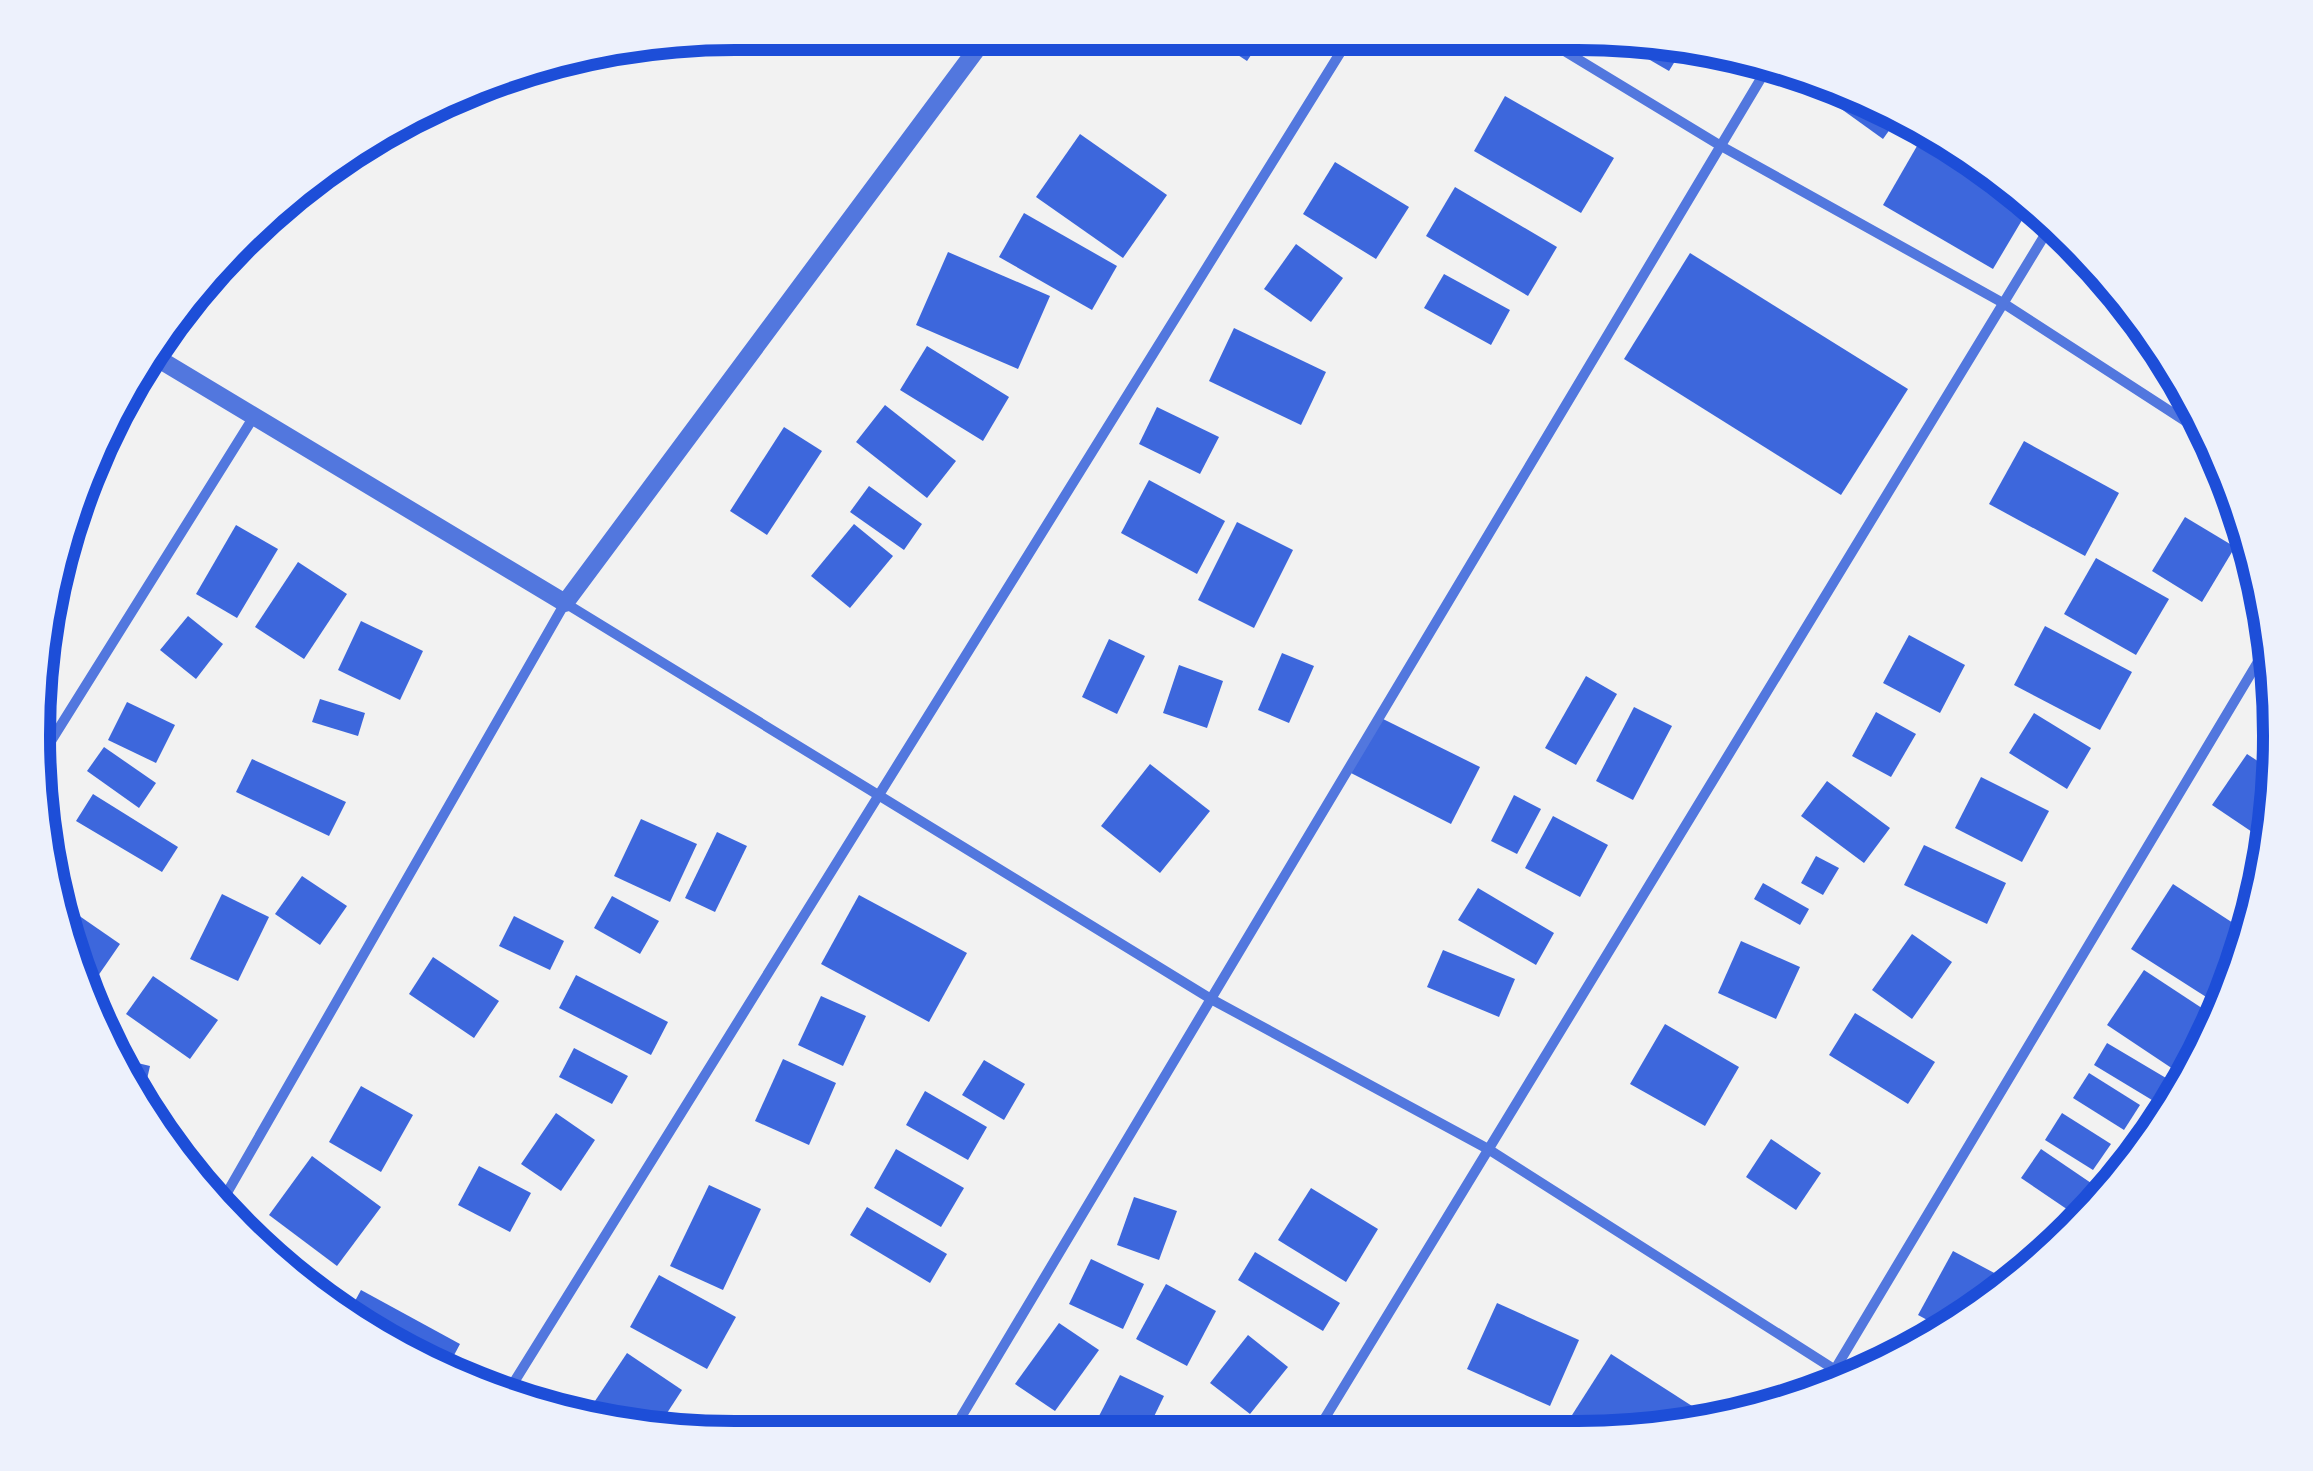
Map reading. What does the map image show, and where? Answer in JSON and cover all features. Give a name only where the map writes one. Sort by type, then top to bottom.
[{"type":"street","points":[[226,1193],[565,604],[976,50]]},
{"type":"street","points":[[513,1384],[1341,50]]},
{"type":"street","points":[[1563,50],[1721,146],[2003,303],[2187,422]]},
{"type":"street","points":[[959,1421],[1763,75]]},
{"type":"street","points":[[1323,1421],[2045,235]]},
{"type":"street","points":[[162,362],[1211,999],[1488,1150],[1834,1370],[2259,661]]},
{"type":"street","points":[[50,741],[253,418]]},
{"type":"building","points":[[1230,50],[1254,50],[1247,61]]},
{"type":"building","points":[[1637,53],[1677,58],[1669,71]]},
{"type":"building","points":[[1822,95],[1892,127],[1883,139]]},
{"type":"building","points":[[1505,96],[1614,158],[1581,213],[1474,151]]},
{"type":"building","points":[[1080,134],[1167,195],[1123,258],[1036,197]]},
{"type":"building","points":[[1917,146],[1987,186],[2024,216],[1993,269],[1883,205]]},
{"type":"building","points":[[1335,162],[1409,207],[1376,259],[1303,214]]},
{"type":"building","points":[[1455,187],[1557,247],[1528,296],[1426,236]]},
{"type":"building","points":[[1024,213],[1117,266],[1092,310],[999,257]]},
{"type":"building","points":[[1296,244],[1343,278],[1311,322],[1264,289]]},
{"type":"building","points":[[948,252],[1050,296],[1018,369],[916,325]]},
{"type":"building","points":[[1690,253],[1908,389],[1841,495],[1624,359]]},
{"type":"building","points":[[1444,274],[1510,310],[1491,345],[1424,308]]},
{"type":"building","points":[[1234,328],[1326,372],[1301,425],[1209,381]]},
{"type":"building","points":[[927,346],[1009,397],[983,441],[900,390]]},
{"type":"building","points":[[885,405],[956,461],[927,498],[856,442]]},
{"type":"building","points":[[1157,407],[1219,437],[1200,474],[1139,444]]},
{"type":"building","points":[[784,427],[822,451],[767,535],[730,511]]},
{"type":"building","points":[[2024,441],[2119,493],[2085,556],[1989,504]]},
{"type":"building","points":[[1149,480],[1225,521],[1197,574],[1121,533]]},
{"type":"building","points":[[869,486],[922,524],[904,550],[850,512]]},
{"type":"building","points":[[2185,517],[2235,547],[2202,602],[2152,571]]},
{"type":"building","points":[[1237,522],[1293,550],[1254,628],[1198,600]]},
{"type":"building","points":[[854,524],[893,556],[850,608],[811,576]]},
{"type":"building","points":[[236,525],[278,549],[237,618],[196,594]]},
{"type":"building","points":[[2096,558],[2169,599],[2136,655],[2064,614]]},
{"type":"building","points":[[298,562],[347,594],[304,659],[255,627]]},
{"type":"building","points":[[188,616],[223,644],[196,679],[160,650]]},
{"type":"building","points":[[361,621],[423,651],[400,700],[338,670]]},
{"type":"building","points":[[2045,626],[2132,672],[2100,730],[2014,685]]},
{"type":"building","points":[[1909,635],[1965,665],[1940,713],[1883,683]]},
{"type":"building","points":[[1109,639],[1145,656],[1117,714],[1082,697]]},
{"type":"building","points":[[1282,653],[1314,666],[1289,723],[1258,710]]},
{"type":"building","points":[[1179,665],[1223,681],[1207,728],[1163,713]]},
{"type":"building","points":[[1586,676],[1617,694],[1576,765],[1545,748]]},
{"type":"building","points":[[320,699],[365,713],[358,736],[312,722]]},
{"type":"building","points":[[127,702],[175,725],[156,763],[108,740]]},
{"type":"building","points":[[1634,707],[1672,726],[1633,800],[1596,781]]},
{"type":"building","points":[[1876,712],[1916,734],[1891,777],[1852,756]]},
{"type":"building","points":[[2034,713],[2091,748],[2067,789],[2009,753]]},
{"type":"building","points":[[1377,716],[1480,767],[1451,824],[1349,772]]},
{"type":"building","points":[[104,747],[156,783],[139,808],[87,771]]},
{"type":"building","points":[[2247,754],[2262,764],[2256,834],[2212,805]]},
{"type":"building","points":[[252,759],[346,802],[329,836],[236,792]]},
{"type":"building","points":[[1150,764],[1210,811],[1160,873],[1101,826]]},
{"type":"building","points":[[1981,777],[2049,811],[2022,862],[1955,828]]},
{"type":"building","points":[[1827,781],[1890,828],[1864,863],[1801,816]]},
{"type":"building","points":[[93,794],[178,847],[162,872],[76,821]]},
{"type":"building","points":[[1514,795],[1541,809],[1517,854],[1491,841]]},
{"type":"building","points":[[1553,816],[1608,845],[1580,897],[1525,868]]},
{"type":"building","points":[[641,819],[697,844],[670,902],[614,876]]},
{"type":"building","points":[[717,832],[747,846],[715,912],[685,898]]},
{"type":"building","points":[[1924,845],[2006,883],[1987,924],[1904,885]]},
{"type":"building","points":[[1816,856],[1839,868],[1823,895],[1801,883]]},
{"type":"building","points":[[302,876],[347,906],[320,945],[275,914]]},
{"type":"building","points":[[1763,883],[1809,909],[1800,925],[1754,899]]},
{"type":"building","points":[[2173,884],[2236,925],[2210,1000],[2131,949]]},
{"type":"building","points":[[1478,888],[1554,933],[1536,965],[1458,920]]},
{"type":"building","points":[[222,894],[269,917],[238,981],[190,959]]},
{"type":"building","points":[[859,895],[967,953],[929,1022],[821,964]]},
{"type":"building","points":[[612,896],[659,921],[640,954],[594,928]]},
{"type":"building","points":[[73,911],[120,944],[95,980]]},
{"type":"building","points":[[514,916],[564,941],[550,970],[499,946]]},
{"type":"building","points":[[1912,934],[1952,962],[1912,1019],[1872,990]]},
{"type":"building","points":[[1741,941],[1800,967],[1776,1019],[1718,993]]},
{"type":"building","points":[[1443,950],[1515,979],[1499,1017],[1427,987]]},
{"type":"building","points":[[433,957],[499,1001],[474,1038],[409,994]]},
{"type":"building","points":[[2144,970],[2205,1010],[2175,1070],[2107,1025]]},
{"type":"building","points":[[576,975],[668,1022],[651,1055],[559,1008]]},
{"type":"building","points":[[153,976],[218,1020],[190,1059],[126,1014]]},
{"type":"building","points":[[821,996],[866,1016],[843,1066],[798,1045]]},
{"type":"building","points":[[1855,1013],[1935,1062],[1908,1104],[1829,1055]]},
{"type":"building","points":[[1665,1024],[1739,1067],[1705,1126],[1630,1084]]},
{"type":"building","points":[[2107,1043],[2166,1078],[2152,1100],[2094,1065]]},
{"type":"building","points":[[574,1048],[628,1076],[612,1104],[559,1077]]},
{"type":"building","points":[[783,1059],[836,1083],[809,1145],[755,1121]]},
{"type":"building","points":[[984,1060],[1025,1084],[1004,1120],[962,1095]]},
{"type":"building","points":[[133,1062],[150,1066],[146,1084]]},
{"type":"building","points":[[2089,1073],[2140,1105],[2124,1130],[2073,1098]]},
{"type":"building","points":[[361,1086],[413,1115],[381,1172],[329,1142]]},
{"type":"building","points":[[925,1091],[987,1127],[968,1160],[906,1125]]},
{"type":"building","points":[[556,1113],[595,1140],[561,1191],[521,1164]]},
{"type":"building","points":[[2062,1113],[2111,1144],[2093,1170],[2045,1140]]},
{"type":"building","points":[[1771,1139],[1821,1173],[1796,1210],[1746,1177]]},
{"type":"building","points":[[896,1149],[964,1188],[941,1227],[874,1188]]},
{"type":"building","points":[[2041,1149],[2094,1185],[2070,1211],[2021,1178]]},
{"type":"building","points":[[312,1156],[381,1207],[337,1266],[269,1215]]},
{"type":"building","points":[[479,1166],[531,1193],[510,1232],[458,1205]]},
{"type":"building","points":[[709,1185],[761,1209],[723,1290],[670,1266]]},
{"type":"building","points":[[1311,1188],[1378,1229],[1346,1282],[1278,1240]]},
{"type":"building","points":[[1134,1197],[1177,1211],[1159,1260],[1117,1245]]},
{"type":"building","points":[[867,1207],[947,1254],[930,1283],[850,1235]]},
{"type":"building","points":[[281,1248],[330,1284],[318,1279]]},
{"type":"building","points":[[1953,1251],[1999,1276],[1931,1322],[1918,1315]]},
{"type":"building","points":[[1255,1252],[1340,1303],[1323,1331],[1238,1280]]},
{"type":"building","points":[[1091,1259],[1144,1284],[1123,1329],[1069,1304]]},
{"type":"building","points":[[659,1275],[736,1317],[707,1369],[630,1327]]},
{"type":"building","points":[[1166,1284],[1216,1311],[1187,1366],[1136,1339]]},
{"type":"building","points":[[361,1290],[460,1344],[452,1359],[353,1304]]},
{"type":"building","points":[[1497,1303],[1579,1340],[1550,1406],[1467,1369]]},
{"type":"building","points":[[1059,1323],[1099,1350],[1055,1411],[1015,1384]]},
{"type":"building","points":[[1248,1335],[1288,1367],[1250,1414],[1210,1383]]},
{"type":"building","points":[[627,1353],[682,1390],[664,1417],[607,1409],[595,1401]]},
{"type":"building","points":[[1611,1354],[1698,1410],[1622,1420],[1568,1421]]},
{"type":"building","points":[[1120,1375],[1164,1396],[1152,1421],[1109,1421],[1099,1416]]}]
